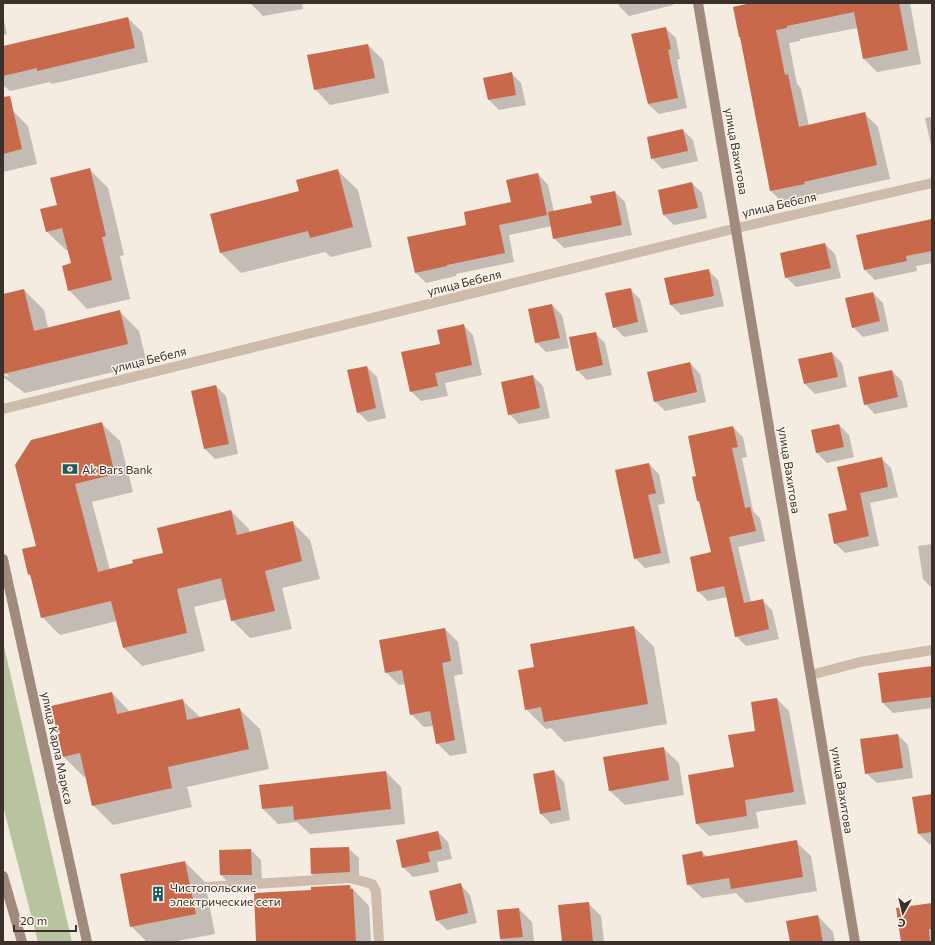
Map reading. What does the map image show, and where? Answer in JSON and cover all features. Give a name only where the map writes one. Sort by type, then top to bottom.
[{"type":"street","name":"улица Вахитова","points":[[698,3],[737,228],[855,942]]},
{"type":"street","name":"улица Бебеля","points":[[3,409],[737,228],[932,183]]},
{"type":"street","name":"улица Карла Маркса","points":[[3,559],[88,942]]},
{"type":"street","points":[[811,675],[860,662],[932,650]]},
{"type":"street","points":[[3,876],[22,942]]},
{"type":"street","points":[[206,887],[350,878],[363,881],[372,884],[376,891],[379,942]]},
{"type":"green space","points":[[3,642],[72,942],[38,942],[3,806]]},
{"type":"building","points":[[751,3],[899,3],[908,50],[863,59],[854,12],[787,26],[787,28],[776,30],[785,75],[788,74],[799,127],[865,112],[877,165],[804,182],[805,184],[770,191],[733,7]]},
{"type":"building","points":[[128,17],[135,48],[37,71],[37,68],[3,76],[3,46]]},
{"type":"building","points":[[666,27],[671,49],[668,50],[678,98],[648,104],[631,34]]},
{"type":"building","points":[[368,44],[375,78],[314,90],[307,55]]},
{"type":"building","points":[[512,72],[516,95],[488,100],[483,78]]},
{"type":"building","points":[[10,96],[22,149],[3,154],[3,97]]},
{"type":"building","points":[[683,129],[688,151],[651,159],[647,137]]},
{"type":"building","points":[[90,168],[106,236],[102,237],[112,280],[68,291],[62,266],[71,263],[62,228],[46,232],[40,209],[57,205],[50,178]]},
{"type":"building","points":[[338,169],[353,227],[310,238],[308,231],[220,253],[210,214],[299,191],[296,180]]},
{"type":"building","points":[[538,173],[547,215],[499,225],[505,253],[415,273],[407,237],[466,225],[464,212],[511,202],[506,180]]},
{"type":"building","points":[[692,182],[698,208],[663,215],[658,190]]},
{"type":"building","points":[[615,191],[622,225],[553,239],[548,212],[592,203],[590,196]]},
{"type":"building","points":[[932,219],[932,251],[906,256],[907,261],[864,270],[856,235]]},
{"type":"building","points":[[825,243],[831,268],[785,278],[780,253]]},
{"type":"building","points":[[709,269],[714,296],[670,305],[664,278]]},
{"type":"building","points":[[631,288],[638,322],[613,328],[605,293]]},
{"type":"building","points":[[24,289],[34,331],[120,310],[128,344],[3,374],[3,294]]},
{"type":"building","points":[[873,292],[880,321],[852,328],[845,298]]},
{"type":"building","points":[[552,304],[560,338],[535,343],[528,309]]},
{"type":"building","points":[[464,324],[472,365],[435,373],[438,386],[410,392],[401,352],[440,344],[437,330]]},
{"type":"building","points":[[596,332],[603,365],[576,371],[569,337]]},
{"type":"building","points":[[832,352],[838,377],[804,384],[798,359]]},
{"type":"building","points":[[690,362],[697,392],[654,402],[647,372]]},
{"type":"building","points":[[367,366],[376,408],[357,413],[347,370]]},
{"type":"building","points":[[892,370],[898,397],[864,405],[858,377]]},
{"type":"building","points":[[533,375],[540,408],[508,415],[501,382]]},
{"type":"building","points":[[216,385],[229,444],[204,449],[191,391]]},
{"type":"building","points":[[102,422],[115,474],[75,484],[98,572],[133,563],[132,560],[163,553],[157,528],[231,510],[237,535],[293,521],[302,561],[265,571],[275,611],[231,621],[221,578],[177,589],[187,633],[123,648],[111,601],[41,618],[22,549],[36,546],[15,465],[31,440]]},
{"type":"building","points":[[839,424],[844,447],[816,453],[811,430]]},
{"type":"building","points":[[733,426],[738,447],[732,448],[745,508],[750,507],[756,531],[729,537],[744,603],[763,599],[769,629],[735,637],[724,586],[697,592],[690,557],[711,552],[692,477],[696,476],[688,436]]},
{"type":"building","points":[[882,457],[888,487],[860,493],[869,536],[834,544],[828,514],[847,510],[837,467]]},
{"type":"building","points":[[649,463],[656,493],[648,495],[661,553],[634,559],[615,470]]},
{"type":"building","points":[[634,626],[648,704],[544,722],[541,707],[525,710],[518,670],[534,667],[530,644]]},
{"type":"building","points":[[445,628],[451,661],[442,663],[455,740],[436,744],[430,711],[410,715],[402,670],[385,673],[379,640]]},
{"type":"building","points":[[932,666],[932,697],[882,703],[878,673]]},
{"type":"building","points":[[112,692],[117,714],[183,699],[187,720],[240,708],[249,749],[168,767],[172,788],[92,806],[80,753],[63,757],[51,706]]},
{"type":"building","points":[[777,698],[794,792],[745,800],[747,816],[696,824],[688,775],[734,767],[728,735],[755,731],[751,702]]},
{"type":"building","points":[[898,734],[903,768],[865,774],[860,739]]},
{"type":"building","points":[[664,747],[669,780],[609,791],[603,757]]},
{"type":"building","points":[[554,770],[561,810],[540,814],[533,774]]},
{"type":"building","points":[[386,771],[391,809],[294,820],[293,806],[262,809],[259,785]]},
{"type":"building","points":[[932,794],[932,832],[918,834],[912,797]]},
{"type":"building","points":[[438,831],[442,849],[428,852],[430,862],[402,868],[396,840]]},
{"type":"building","points":[[797,840],[803,877],[731,889],[729,878],[687,885],[682,855],[702,851],[703,857]]},
{"type":"building","points":[[349,847],[350,872],[311,874],[310,848]]},
{"type":"building","points":[[251,849],[252,875],[220,875],[219,850]]},
{"type":"building","name":"Чистопольские электрические сети","points":[[185,861],[196,914],[130,927],[120,874]]},
{"type":"building","points":[[461,883],[468,913],[436,921],[429,891]]},
{"type":"building","points":[[350,885],[350,889],[353,889],[356,942],[256,942],[254,893],[311,890],[311,887]]},
{"type":"building","points":[[589,902],[593,942],[562,942],[558,905]]},
{"type":"building","points":[[932,903],[932,929],[929,929],[930,942],[901,942],[896,908]]},
{"type":"building","points":[[519,908],[523,937],[500,939],[497,910]]},
{"type":"building","points":[[818,915],[823,942],[790,942],[786,921]]},
{"type":"place","name":"Ak Bars Bank","points":[[70,469]]},
{"type":"place","name":"Чистопольские электрические сети","points":[[158,894]]}]
